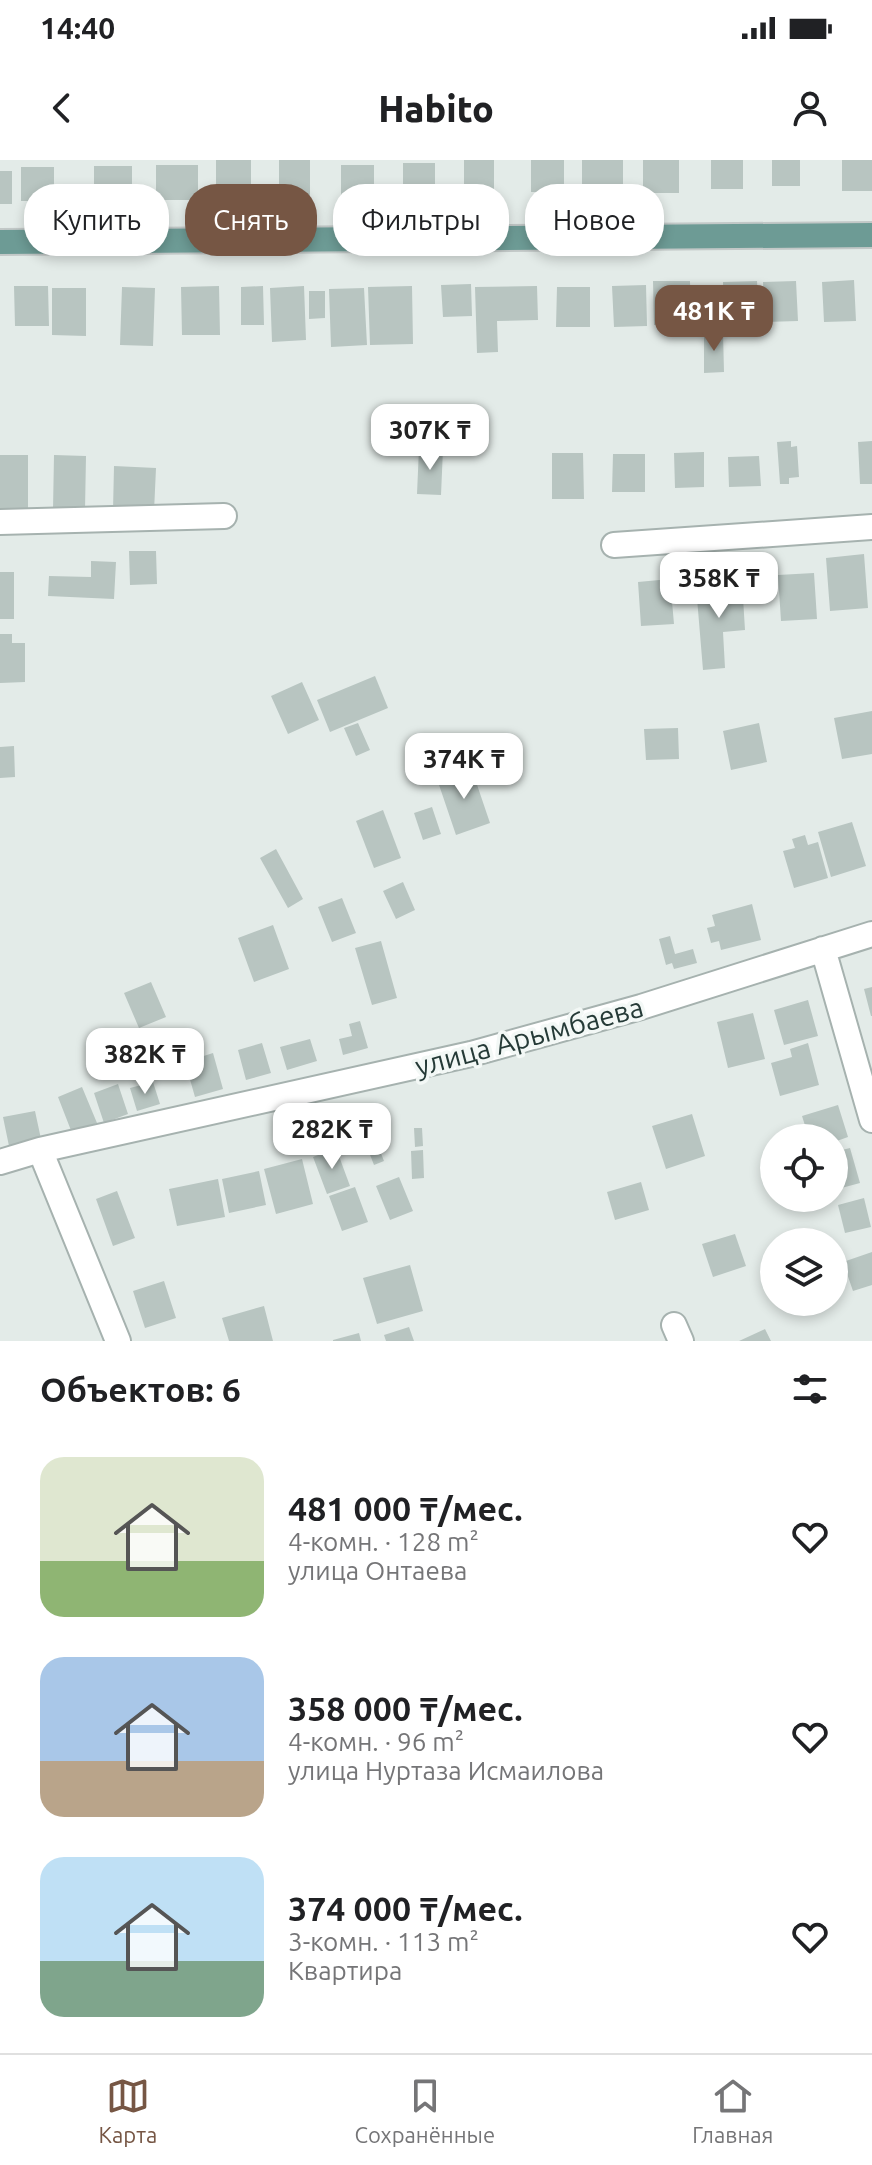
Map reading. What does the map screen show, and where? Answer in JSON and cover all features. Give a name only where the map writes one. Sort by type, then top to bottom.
[{"type":"main road","points":[[0,242],[872,235]]},
{"type":"street","points":[[0,522],[224,516]]},
{"type":"street","points":[[614,545],[872,527]]},
{"type":"street","name":"улица Арымбаева","points":[[0,1162],[40,1150],[471,1054],[641,1007],[872,934]]},
{"type":"street","points":[[823,949],[872,1120]]},
{"type":"street","points":[[40,1150],[118,1341]]},
{"type":"building","points":[[216,160],[251,160],[251,184],[216,184]]},
{"type":"building","points":[[279,160],[310,160],[310,184],[279,184]]},
{"type":"building","points":[[464,160],[494,160],[494,184],[464,184]]},
{"type":"building","points":[[531,160],[564,160],[564,184],[531,184]]},
{"type":"building","points":[[582,160],[623,160],[623,184],[582,184]]},
{"type":"building","points":[[643,160],[679,160],[679,193],[664,193],[664,184],[643,184]]},
{"type":"building","points":[[711,160],[743,160],[743,189],[711,189]]},
{"type":"building","points":[[772,160],[800,160],[800,186],[772,186]]},
{"type":"building","points":[[842,160],[872,160],[872,191],[842,191]]},
{"type":"building","points":[[403,163],[435,163],[435,184],[403,184]]},
{"type":"building","points":[[156,165],[198,165],[198,184],[185,184],[185,200],[169,200],[169,184],[156,184]]},
{"type":"building","points":[[341,165],[374,165],[374,184],[341,184]]},
{"type":"building","points":[[94,166],[132,166],[132,184],[94,184]]},
{"type":"building","points":[[21,167],[54,167],[54,184],[24,184],[24,201],[21,201]]},
{"type":"building","points":[[0,171],[12,171],[12,204],[0,204]]},
{"type":"building","points":[[854,280],[856,321],[824,322],[822,282]]},
{"type":"building","points":[[653,281],[690,281],[691,325],[654,325]]},
{"type":"building","points":[[757,281],[759,317],[724,319],[723,282]]},
{"type":"building","points":[[796,281],[798,321],[765,322],[763,282]]},
{"type":"building","points":[[471,284],[472,316],[443,317],[441,285]]},
{"type":"building","points":[[646,285],[647,326],[614,327],[612,286]]},
{"type":"building","points":[[14,286],[48,286],[49,326],[15,326]]},
{"type":"building","points":[[219,286],[220,335],[182,335],[181,287]]},
{"type":"building","points":[[263,286],[264,325],[241,325],[241,287]]},
{"type":"building","points":[[304,286],[306,340],[272,342],[270,288]]},
{"type":"building","points":[[412,286],[413,344],[370,345],[368,287]]},
{"type":"building","points":[[537,286],[538,320],[497,321],[498,352],[477,353],[475,287]]},
{"type":"building","points":[[122,287],[155,288],[153,346],[120,345]]},
{"type":"building","points":[[557,287],[590,287],[590,327],[556,327]]},
{"type":"building","points":[[52,288],[86,288],[86,336],[52,335]]},
{"type":"building","points":[[364,288],[367,345],[331,347],[329,289]]},
{"type":"building","points":[[309,291],[325,291],[325,318],[309,319]]},
{"type":"building","points":[[704,333],[723,333],[724,372],[704,373]]},
{"type":"building","points":[[791,441],[791,447],[797,446],[799,477],[789,478],[789,484],[780,484],[777,442]]},
{"type":"building","points":[[872,441],[872,484],[860,484],[858,442]]},
{"type":"building","points":[[419,448],[443,449],[441,495],[417,494]]},
{"type":"building","points":[[704,452],[704,487],[675,488],[674,453]]},
{"type":"building","points":[[552,453],[583,453],[584,499],[552,499]]},
{"type":"building","points":[[613,454],[645,454],[645,492],[612,492]]},
{"type":"building","points":[[0,455],[28,455],[28,509],[0,509]]},
{"type":"building","points":[[54,455],[86,456],[85,510],[53,510]]},
{"type":"building","points":[[759,456],[761,486],[729,487],[728,457]]},
{"type":"building","points":[[114,466],[156,468],[154,512],[113,511]]},
{"type":"building","points":[[129,551],[156,551],[157,584],[130,585]]},
{"type":"building","points":[[864,554],[868,608],[830,611],[826,558]]},
{"type":"building","points":[[91,561],[116,562],[114,599],[48,596],[49,576],[91,577]]},
{"type":"building","points":[[0,572],[14,572],[14,619],[0,619]]},
{"type":"building","points":[[814,573],[817,619],[781,621],[778,575]]},
{"type":"building","points":[[670,579],[674,624],[641,626],[638,582]]},
{"type":"building","points":[[742,582],[745,630],[723,632],[725,668],[703,670],[696,586]]},
{"type":"building","points":[[0,634],[12,634],[12,643],[25,643],[25,682],[0,683]]},
{"type":"building","points":[[375,676],[388,708],[330,732],[317,700]]},
{"type":"building","points":[[302,682],[319,720],[288,734],[271,696]]},
{"type":"building","points":[[872,711],[872,754],[842,759],[834,718]]},
{"type":"building","points":[[358,723],[370,750],[356,756],[344,728]]},
{"type":"building","points":[[759,723],[767,762],[731,770],[723,731]]},
{"type":"building","points":[[678,728],[679,759],[646,760],[644,729]]},
{"type":"building","points":[[14,746],[15,777],[0,778],[0,747]]},
{"type":"building","points":[[471,767],[490,823],[456,835],[437,779]]},
{"type":"building","points":[[432,807],[441,834],[423,840],[414,813]]},
{"type":"building","points":[[383,810],[401,858],[374,868],[356,821]]},
{"type":"building","points":[[852,822],[866,866],[831,877],[818,832]]},
{"type":"building","points":[[805,835],[808,845],[818,842],[828,878],[794,888],[783,851],[795,848],[792,839]]},
{"type":"building","points":[[276,849],[303,899],[288,908],[260,858]]},
{"type":"building","points":[[403,882],[415,910],[396,919],[383,891]]},
{"type":"building","points":[[342,898],[356,933],[332,942],[318,907]]},
{"type":"building","points":[[752,904],[761,940],[721,950],[719,941],[711,943],[707,928],[715,926],[712,915]]},
{"type":"building","points":[[273,925],[289,969],[254,982],[238,938]]},
{"type":"building","points":[[670,936],[675,954],[693,949],[697,963],[674,969],[672,963],[666,965],[659,939]]},
{"type":"building","points":[[381,941],[397,998],[372,1005],[355,948]]},
{"type":"building","points":[[151,982],[166,1017],[139,1028],[124,993]]},
{"type":"building","points":[[872,987],[872,1016],[871,1016],[864,989]]},
{"type":"building","points":[[808,1000],[818,1036],[784,1045],[774,1010]]},
{"type":"building","points":[[753,1013],[765,1059],[728,1068],[717,1022]]},
{"type":"building","points":[[360,1021],[368,1048],[343,1055],[339,1039],[352,1036],[349,1024]]},
{"type":"building","points":[[310,1039],[317,1061],[287,1070],[280,1047]]},
{"type":"building","points":[[262,1043],[271,1073],[246,1080],[238,1050]]},
{"type":"building","points":[[808,1043],[819,1085],[780,1096],[771,1063],[792,1057],[790,1049]]},
{"type":"building","points":[[213,1053],[223,1089],[195,1097],[185,1062]]},
{"type":"building","points":[[153,1082],[160,1104],[137,1111],[130,1088]]},
{"type":"building","points":[[118,1084],[128,1114],[104,1123],[94,1093]]},
{"type":"building","points":[[82,1087],[97,1123],[72,1133],[58,1097]]},
{"type":"building","points":[[838,1105],[844,1124],[805,1124],[802,1116]]},
{"type":"building","points":[[35,1111],[41,1139],[9,1146],[3,1117]]},
{"type":"building","points":[[692,1114],[705,1156],[666,1169],[652,1126]]},
{"type":"building","points":[[414,1128],[422,1128],[423,1146],[415,1147]]},
{"type":"building","points":[[375,1138],[384,1161],[374,1165],[365,1142]]},
{"type":"building","points":[[336,1148],[350,1186],[327,1194],[313,1157]]},
{"type":"building","points":[[848,1148],[860,1183],[848,1186]]},
{"type":"building","points":[[423,1150],[424,1178],[412,1179],[411,1151]]},
{"type":"building","points":[[302,1159],[313,1204],[276,1214],[264,1169]]},
{"type":"building","points":[[259,1171],[266,1205],[229,1213],[222,1179]]},
{"type":"building","points":[[399,1177],[413,1211],[390,1220],[376,1186]]},
{"type":"building","points":[[218,1179],[225,1217],[177,1226],[169,1189]]},
{"type":"building","points":[[641,1182],[649,1210],[615,1220],[607,1192]]},
{"type":"building","points":[[355,1187],[368,1222],[342,1231],[329,1196]]},
{"type":"building","points":[[117,1191],[135,1238],[113,1246],[96,1199]]},
{"type":"building","points":[[864,1198],[871,1227],[848,1232],[848,1228],[844,1228],[840,1212],[848,1212],[848,1202]]},
{"type":"building","points":[[735,1234],[746,1266],[713,1277],[702,1244]]},
{"type":"building","points":[[872,1252],[872,1285],[853,1291],[848,1276],[848,1260]]},
{"type":"building","points":[[410,1265],[423,1311],[377,1324],[363,1278]]},
{"type":"building","points":[[164,1281],[176,1318],[145,1328],[133,1291]]},
{"type":"building","points":[[264,1306],[273,1341],[229,1341],[222,1318]]},
{"type":"building","points":[[409,1327],[414,1341],[386,1341],[384,1335]]},
{"type":"building","points":[[765,1329],[771,1341],[739,1341]]},
{"type":"building","points":[[359,1333],[361,1341],[333,1341],[333,1340]]}]
